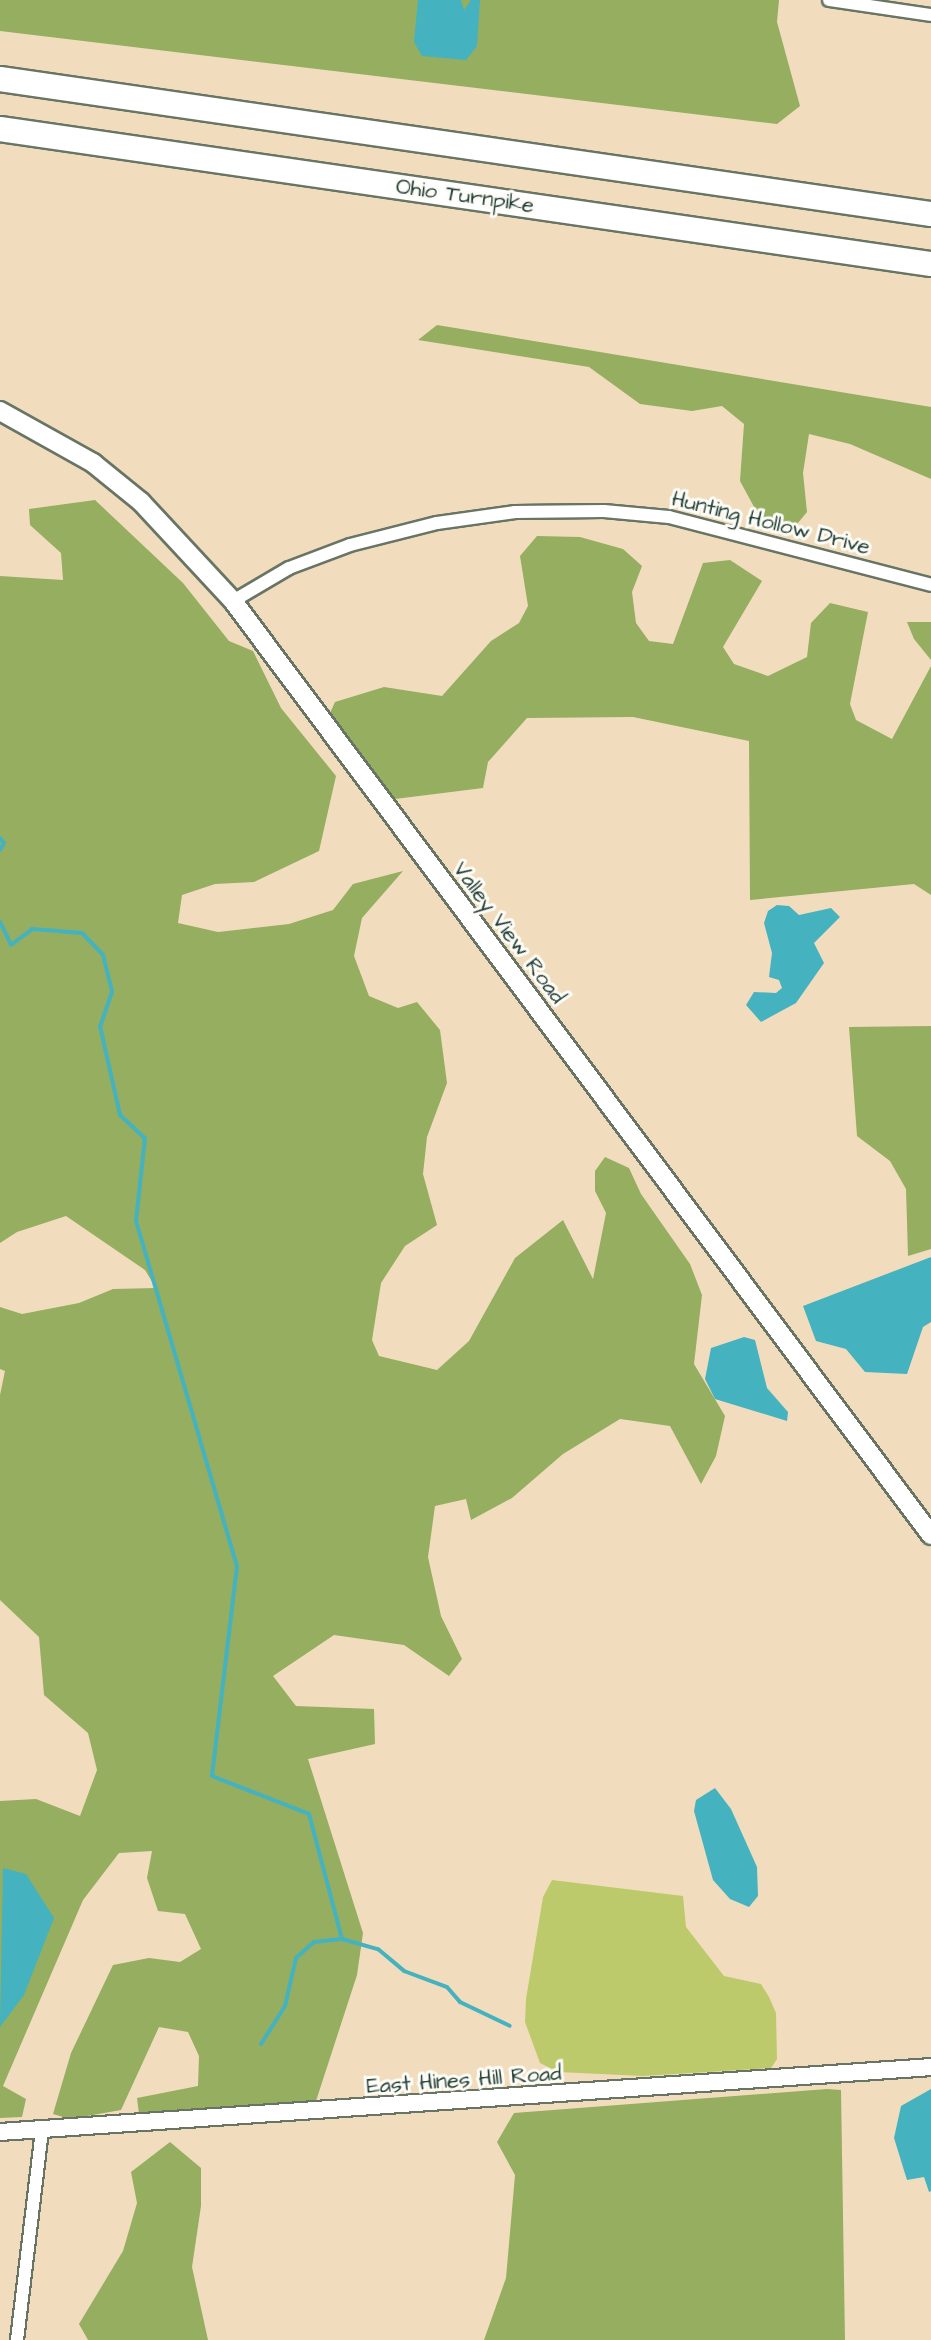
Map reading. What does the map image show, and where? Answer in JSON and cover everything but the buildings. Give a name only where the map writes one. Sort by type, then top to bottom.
[{"type":"highway","points":[[0,79],[931,214]]},
{"type":"highway","name":"Ohio Turnpike","points":[[0,129],[931,264]]},
{"type":"main road","name":"Valley View Road","points":[[0,411],[93,463],[141,502],[233,601],[931,1535]]},
{"type":"street","points":[[829,0],[910,5],[931,15]]},
{"type":"street","name":"Hunting Hollow Drive","points":[[233,601],[289,568],[350,545],[437,523],[515,512],[604,511],[669,517],[931,585]]},
{"type":"street","name":"East Hines Hill Road","points":[[0,2132],[931,2067]]},
{"type":"street","points":[[17,2340],[42,2130]]},
{"type":"green space","points":[[0,0],[779,0],[777,22],[800,106],[777,124],[0,31]]},
{"type":"green space","points":[[437,325],[931,407],[931,479],[850,444],[809,434],[803,473],[807,512],[793,529],[759,516],[740,481],[744,424],[722,406],[692,411],[640,404],[589,367],[418,340]]},
{"type":"green space","points":[[95,500],[183,583],[229,641],[253,651],[281,708],[336,776],[319,851],[254,882],[215,884],[182,895],[178,923],[218,932],[289,924],[333,910],[353,884],[403,871],[362,918],[354,956],[369,996],[398,1008],[417,1002],[440,1030],[447,1083],[427,1137],[423,1174],[437,1225],[405,1246],[381,1283],[372,1340],[379,1356],[437,1370],[469,1341],[515,1258],[563,1220],[593,1279],[606,1213],[595,1191],[595,1171],[605,1157],[629,1168],[641,1194],[690,1264],[702,1295],[694,1364],[725,1416],[716,1456],[701,1484],[670,1426],[620,1419],[563,1454],[512,1498],[471,1520],[466,1499],[435,1506],[428,1557],[441,1616],[462,1659],[449,1676],[404,1645],[334,1635],[273,1676],[296,1706],[374,1709],[375,1744],[308,1759],[363,1933],[357,1975],[316,2101],[139,2114],[137,2098],[198,2086],[199,2056],[188,2032],[159,2027],[121,2110],[70,2119],[53,2114],[71,2053],[113,1965],[149,1958],[180,1962],[201,1949],[185,1914],[158,1911],[147,1878],[152,1851],[119,1853],[83,1900],[3,2086],[26,2099],[22,2117],[0,2118],[0,1801],[36,1799],[80,1816],[97,1770],[88,1733],[44,1695],[39,1637],[0,1600],[0,1395],[5,1371],[0,1369],[0,1307],[22,1314],[79,1303],[113,1289],[156,1288],[145,1270],[66,1216],[17,1232],[0,1243],[0,576],[63,580],[61,553],[30,525],[29,509]]},
{"type":"green space","points":[[537,536],[580,537],[623,549],[642,566],[632,592],[636,623],[649,641],[673,644],[703,563],[730,560],[762,581],[723,647],[734,664],[768,676],[807,657],[811,623],[830,603],[868,612],[850,704],[856,720],[892,739],[931,666],[931,895],[914,884],[750,900],[749,741],[633,717],[527,718],[488,762],[483,788],[395,799],[330,713],[335,702],[384,687],[442,696],[491,641],[519,623],[528,606],[520,556]]},
{"type":"green space","points":[[907,622],[931,622],[931,660],[914,639]]},
{"type":"green space","points":[[931,1026],[931,1249],[908,1256],[906,1189],[890,1161],[857,1136],[849,1027]]},
{"type":"green space","points":[[552,1880],[683,1896],[686,1927],[724,1976],[761,1984],[769,1997],[776,2013],[777,2059],[771,2068],[643,2076],[558,2072],[540,2063],[525,2022],[526,1999],[543,1897]]},
{"type":"green space","points":[[841,2090],[845,2340],[484,2340],[506,2278],[515,2175],[497,2142],[514,2113]]},
{"type":"green space","points":[[170,2142],[201,2168],[201,2206],[192,2267],[208,2340],[88,2340],[79,2324],[123,2251],[137,2203],[131,2172]]},
{"type":"water","points":[[418,0],[461,0],[464,10],[471,0],[480,0],[477,46],[466,60],[422,56],[414,42]]},
{"type":"water","points":[[777,905],[789,906],[799,915],[831,908],[840,917],[814,943],[824,963],[796,1003],[761,1022],[746,1005],[754,992],[776,993],[782,988],[779,980],[769,977],[772,953],[764,923],[768,911]]},
{"type":"water","points":[[931,1257],[931,1322],[923,1327],[907,1374],[865,1372],[846,1349],[816,1341],[803,1306]]},
{"type":"water","points":[[744,1337],[755,1340],[767,1388],[788,1412],[787,1421],[715,1399],[705,1379],[711,1348]]},
{"type":"water","points":[[715,1788],[731,1809],[757,1867],[758,1896],[749,1907],[730,1899],[713,1880],[694,1811],[696,1800]]},
{"type":"water","points":[[3,1868],[26,1874],[54,1918],[24,1995],[0,2027]]},
{"type":"water","points":[[931,2089],[929,2192],[924,2177],[907,2180],[894,2138],[901,2106]]},
{"type":"waterway","points":[[0,838],[4,843],[0,850]]},
{"type":"waterway","points":[[0,922],[11,945],[32,929],[82,933],[103,955],[112,992],[100,1026],[120,1115],[145,1138],[136,1221],[237,1566],[212,1776],[309,1814],[342,1939],[378,1949],[404,1971],[447,1987],[460,2002],[510,2026]]},
{"type":"waterway","points":[[261,2044],[285,2006],[296,1958],[314,1942],[342,1939]]}]
